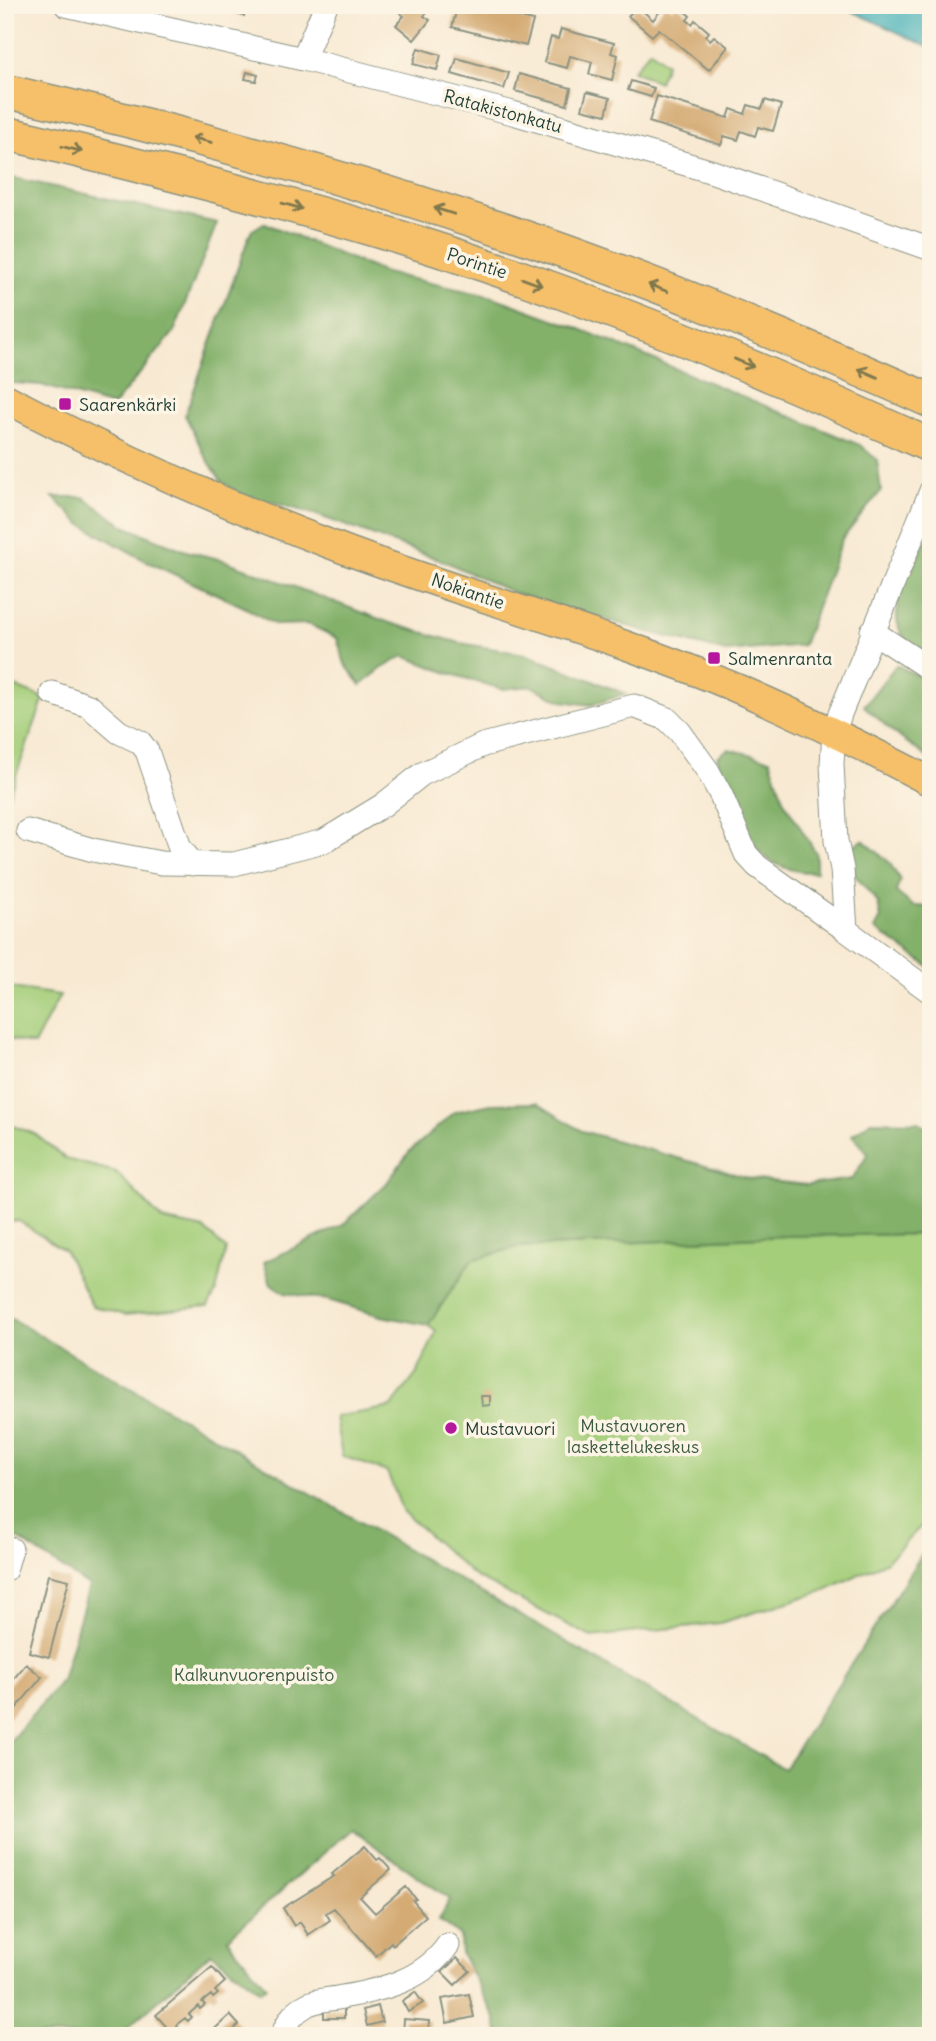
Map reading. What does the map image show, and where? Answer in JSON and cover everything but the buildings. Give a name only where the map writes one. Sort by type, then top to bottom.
[{"type":"highway","points":[[5,91],[242,150],[512,233],[746,322],[931,401]]},
{"type":"highway","name":"Porintie","points":[[5,133],[230,188],[501,271],[729,356],[931,446]]},
{"type":"main road","name":"Nokiantie","points":[[5,398],[137,462],[336,546],[739,689],[834,732],[931,782]]},
{"type":"street","name":"Ratakistonkatu","points":[[66,5],[303,60],[513,113],[713,172],[931,250]]},
{"type":"street","points":[[303,60],[326,5]]},
{"type":"street","points":[[230,188],[242,150]]},
{"type":"street","points":[[846,930],[842,869],[834,812],[834,732],[931,491]]},
{"type":"street","points":[[872,632],[931,670]]},
{"type":"street","points":[[52,693],[89,706],[119,732],[140,742],[147,751],[180,848],[193,864]]},
{"type":"street","points":[[28,831],[93,850],[148,861],[234,864],[324,841],[383,805],[422,774],[483,744],[634,706],[667,719],[680,732],[708,771],[746,854],[757,866],[931,992]]},
{"type":"street","points":[[282,2036],[292,2016],[303,2006],[315,2001],[375,1991],[393,1985],[424,1970],[441,1956],[448,1945]]},
{"type":"green space","points":[[650,50],[666,64],[659,82],[633,71]]},
{"type":"green space","points":[[5,176],[217,223],[174,332],[113,406],[41,385],[11,383],[5,380]]},
{"type":"green space","points":[[264,223],[385,273],[493,297],[575,327],[860,445],[877,460],[881,491],[842,539],[803,645],[726,652],[649,632],[516,594],[446,562],[314,514],[239,493],[222,482],[204,454],[185,415],[251,231]]},
{"type":"green space","points":[[53,497],[83,497],[126,527],[186,551],[223,560],[390,623],[460,643],[525,654],[626,694],[591,705],[562,701],[531,686],[502,689],[404,656],[361,685],[345,664],[337,638],[308,624],[276,625],[146,561],[81,524]]},
{"type":"green space","points":[[931,538],[931,662],[913,649],[902,635],[897,620],[897,605],[908,573],[926,540]]},
{"type":"green space","points":[[896,665],[931,682],[931,760],[894,733],[864,706]]},
{"type":"green space","points":[[5,683],[44,698],[5,806]]},
{"type":"green space","points":[[728,749],[770,759],[784,801],[816,853],[816,872],[792,870],[773,862],[758,850],[747,835],[730,798],[717,757]]},
{"type":"green space","points":[[863,840],[889,862],[900,880],[896,892],[913,906],[931,907],[931,968],[875,929],[881,918],[878,903],[854,874],[850,847]]},
{"type":"green space","points":[[5,987],[60,995],[34,1045],[5,1038]]},
{"type":"green space","points":[[537,1103],[582,1131],[752,1179],[808,1185],[852,1179],[868,1154],[852,1135],[871,1121],[919,1122],[931,1132],[931,1234],[787,1236],[518,1247],[472,1260],[428,1325],[381,1316],[328,1300],[285,1293],[271,1284],[264,1262],[343,1225],[386,1184],[409,1152],[455,1112],[491,1104]]},
{"type":"green space","points":[[5,1123],[35,1134],[66,1159],[116,1172],[162,1220],[204,1229],[226,1249],[216,1292],[208,1306],[125,1315],[92,1306],[65,1251],[19,1221],[5,1221]]},
{"type":"green space","name":"Mustavuoren laskettelukeskus","points":[[931,1234],[931,1516],[887,1561],[826,1590],[720,1623],[591,1637],[474,1576],[403,1512],[387,1472],[342,1456],[335,1417],[391,1407],[418,1372],[436,1332],[428,1325],[472,1260],[518,1247],[787,1236]]},
{"type":"green space","name":"Kalkunvuorenpuisto","points":[[5,1315],[784,1769],[931,1540],[931,2036],[499,2036],[495,2018],[461,1953],[460,1936],[439,1920],[450,1899],[351,1829],[227,1939],[266,1986],[260,1991],[211,1953],[118,2036],[5,2036],[5,1747],[62,1680],[89,1586],[5,1530]]},
{"type":"water","points":[[839,5],[931,5],[931,48]]},
{"type":"place","name":"Saarenkärki","points":[[65,404]]},
{"type":"place","name":"Salmenranta","points":[[714,658]]},
{"type":"place","name":"Mustavuori","points":[[451,1428]]}]
